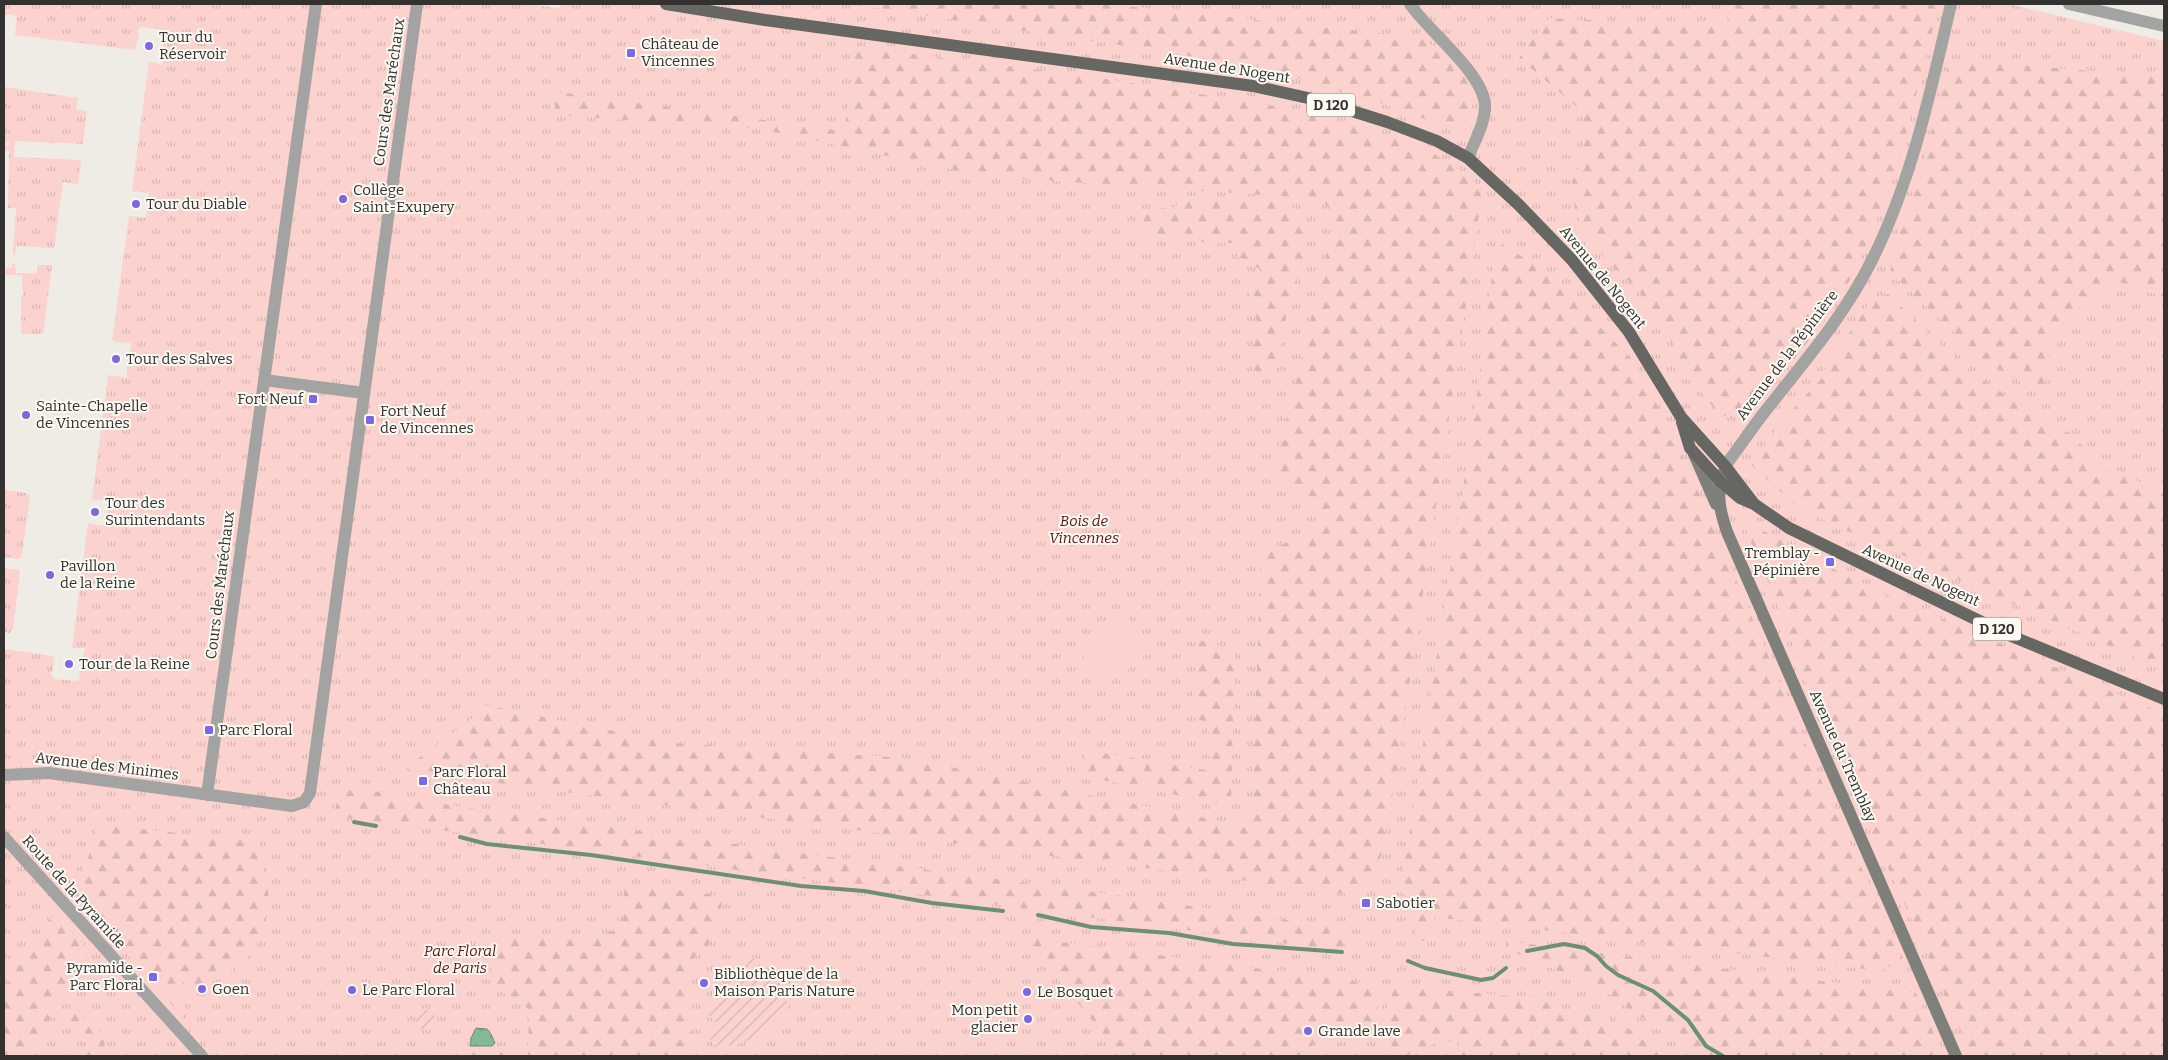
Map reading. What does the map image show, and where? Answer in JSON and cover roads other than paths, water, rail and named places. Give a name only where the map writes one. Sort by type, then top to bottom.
[{"type":"main road","name":"Avenue de Nogent","points":[[666,4],[765,20],[1253,86],[1317,100],[1387,122],[1437,141],[1468,158],[1514,200],[1572,260],[1629,332],[1681,417],[1725,466],[1754,504]]},
{"type":"main road","name":"Avenue de Nogent","points":[[1681,417],[1690,448],[1720,481],[1740,498],[1754,504],[1789,528],[1986,624],[2164,699]]},
{"type":"main road","points":[[1690,448],[1720,511]]},
{"type":"main road","name":"Avenue du Tremblay","points":[[1725,466],[1720,481],[1720,511],[1956,1056]]},
{"type":"street","name":"Cours des Maréchaux","points":[[207,795],[316,4]]},
{"type":"street","name":"Cours des Maréchaux","points":[[304,802],[312,787],[417,4]]},
{"type":"street","points":[[1410,4],[1420,18],[1482,87],[1485,104],[1484,116],[1468,158]]},
{"type":"street","name":"Avenue de la Pépinière","points":[[1725,466],[1823,339],[1849,301],[1872,261],[1895,209],[1908,172],[1951,4]]},
{"type":"street","points":[[2069,4],[2164,26]]},
{"type":"street","points":[[264,380],[364,392]]},
{"type":"street","name":"Avenue des Minimes","points":[[4,775],[49,773],[292,806],[304,802]]},
{"type":"street","name":"Route de la Pyramide","points":[[4,837],[202,1056]]},
{"type":"water","points":[[476,1028],[487,1029],[495,1043],[492,1046],[470,1046],[471,1038]]},
{"type":"waterway","points":[[354,822],[376,826]]},
{"type":"waterway","points":[[460,837],[487,844],[591,855],[801,886],[864,891],[932,903],[1003,911]]},
{"type":"waterway","points":[[1038,915],[1091,927],[1169,933],[1233,944],[1342,952]]},
{"type":"waterway","points":[[1527,951],[1564,944],[1585,948],[1618,975],[1653,991],[1688,1020],[1706,1046],[1723,1056]]},
{"type":"waterway","points":[[1408,961],[1425,968],[1481,980],[1493,978],[1506,968]]},
{"type":"place","name":"Tour du Réservoir","points":[[149,46]]},
{"type":"place","name":"Château de Vincennes","points":[[631,53]]},
{"type":"place","name":"Collège Saint-Exupery","points":[[343,199]]},
{"type":"place","name":"Tour du Diable","points":[[136,204]]},
{"type":"place","name":"Tour des Salves","points":[[116,359]]},
{"type":"place","name":"Fort Neuf","points":[[313,399]]},
{"type":"place","name":"Sainte-Chapelle de Vincennes","points":[[26,415]]},
{"type":"place","name":"Fort Neuf de Vincennes","points":[[370,420]]},
{"type":"place","name":"Tour des Surintendants","points":[[95,512]]},
{"type":"place","name":"Tremblay - Pépinière","points":[[1830,562]]},
{"type":"place","name":"Pavillon de la Reine","points":[[50,575]]},
{"type":"place","name":"Tour de la Reine","points":[[69,664]]},
{"type":"place","name":"Parc Floral","points":[[209,730]]},
{"type":"place","name":"Parc Floral Château","points":[[423,781]]},
{"type":"place","name":"Sabotier","points":[[1366,903]]},
{"type":"place","name":"Pyramide - Parc Floral","points":[[153,977]]},
{"type":"place","name":"Bibliothèque de la Maison Paris Nature","points":[[704,983]]},
{"type":"place","name":"Goen","points":[[202,989]]},
{"type":"place","name":"Le Parc Floral","points":[[352,990]]},
{"type":"place","name":"Le Bosquet","points":[[1027,992]]},
{"type":"place","name":"Mon petit glacier","points":[[1028,1019]]},
{"type":"place","name":"Grande lave","points":[[1308,1031]]},
{"type":"park label","name":"Bois de Vincennes","points":[[1084,530]]},
{"type":"park label","name":"Parc Floral de Paris","points":[[460,960]]}]
